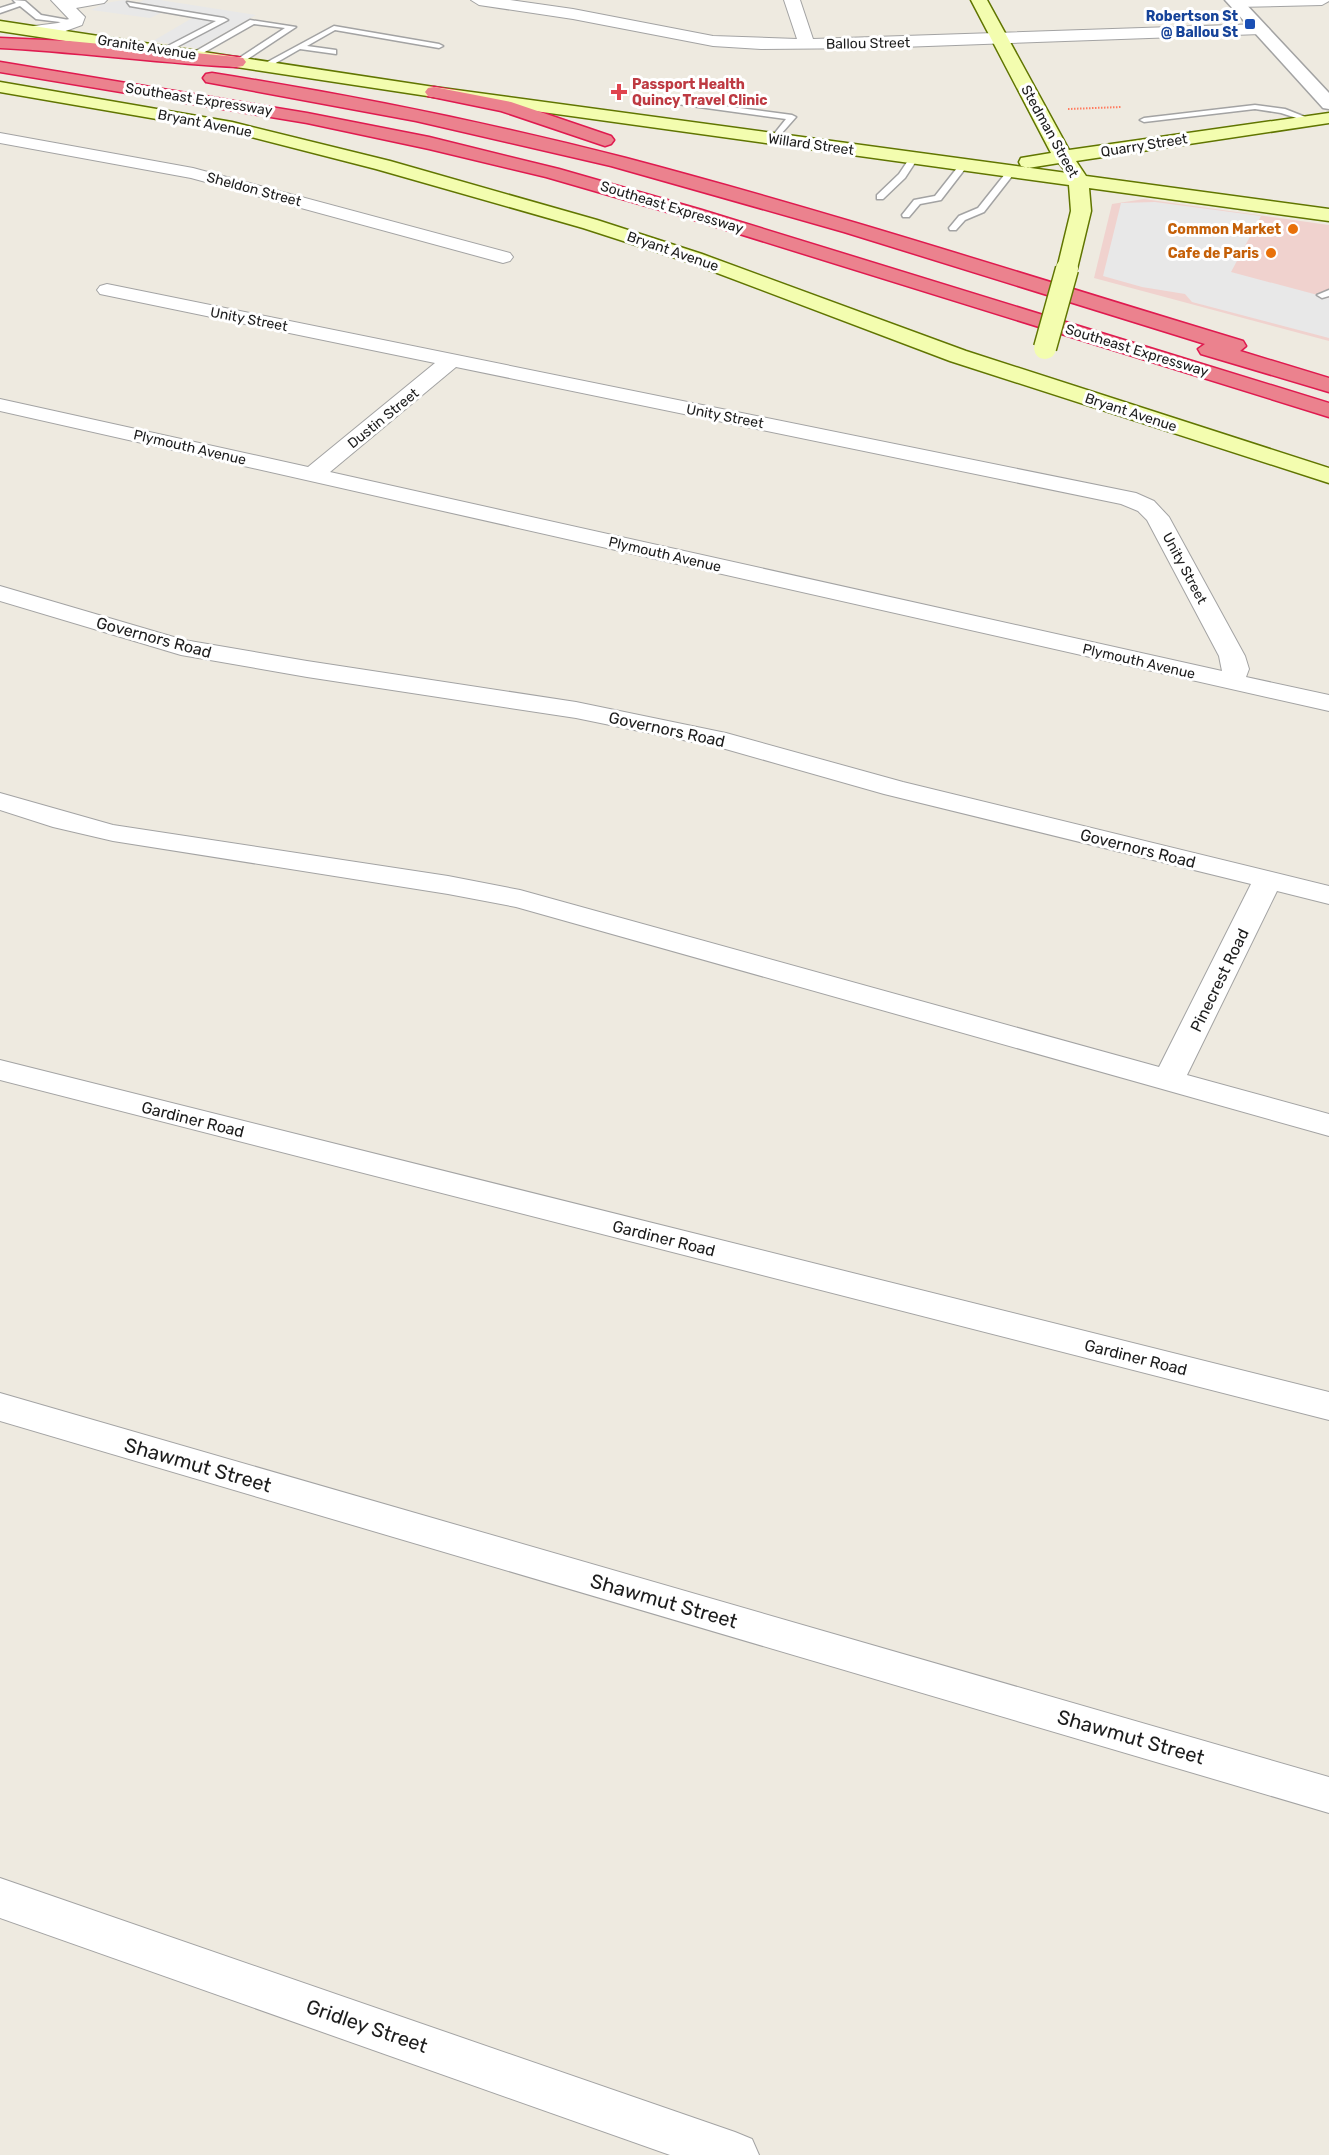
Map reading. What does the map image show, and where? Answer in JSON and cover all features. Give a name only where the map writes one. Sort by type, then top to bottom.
[{"type":"highway","points":[[0,44],[69,46],[184,59],[237,62]]},
{"type":"highway","name":"Southeast Expressway","points":[[0,44],[252,84],[426,117],[591,155],[745,198],[1329,375]]},
{"type":"highway","points":[[0,51],[335,106],[560,155],[745,206],[1329,385]]},
{"type":"highway","points":[[4,65],[84,91],[232,127],[395,155],[568,192],[681,209]]},
{"type":"highway","points":[[4,65],[307,110],[440,137],[553,164],[731,214],[1329,398]]},
{"type":"highway","name":"Southeast Expressway","points":[[4,65],[233,104],[388,134],[532,168],[681,209],[1329,410]]},
{"type":"highway","points":[[434,92],[489,102],[547,118],[662,160],[745,198]]},
{"type":"main road","name":"Stedman Street","points":[[979,0],[1055,145],[1075,171],[1081,194],[1082,211],[1045,348],[1044,362],[1048,374],[1078,395]]},
{"type":"main road","name":"Granite Avenue","points":[[0,26],[294,71]]},
{"type":"main road","name":"Willard Street","points":[[294,71],[1329,215]]},
{"type":"main road","name":"Bryant Avenue","points":[[0,87],[232,127],[383,165],[653,243],[923,343],[1329,476]]},
{"type":"main road","name":"Quarry Street","points":[[961,165],[1013,163],[1065,157],[1329,118]]},
{"type":"street","points":[[62,3],[99,0]]},
{"type":"street","name":"Ballou Street","points":[[479,0],[573,14],[713,41],[807,44],[1261,29]]},
{"type":"street","points":[[573,14],[588,0]]},
{"type":"street","points":[[792,0],[807,44]]},
{"type":"street","points":[[1234,1],[1322,0]]},
{"type":"street","points":[[1234,1],[1329,104]]},
{"type":"street","points":[[32,30],[60,28],[76,22],[77,17],[62,3]]},
{"type":"street","name":"Sheldon Street","points":[[0,138],[193,173],[503,257]]},
{"type":"street","name":"Unity Street","points":[[107,290],[1106,493],[1138,502],[1157,517],[1232,656],[1236,669],[1231,681]]},
{"type":"street","name":"Dustin Street","points":[[313,475],[452,360]]},
{"type":"street","name":"Plymouth Avenue","points":[[0,405],[1329,704]]},
{"type":"street","name":"Governors Road","points":[[0,593],[181,647],[307,669],[576,710],[726,741],[894,788],[1329,895]]},
{"type":"street","points":[[0,801],[63,821],[122,835],[448,885],[512,897],[1329,1125]]},
{"type":"street","name":"Pinecrest Road","points":[[1169,1079],[1268,880]]},
{"type":"street","name":"Gardiner Road","points":[[0,1070],[1329,1406]]},
{"type":"street","name":"Shawmut Street","points":[[0,1407],[1329,1795]]},
{"type":"street","name":"Gridley Street","points":[[0,1898],[735,2155]]},
{"type":"lane","points":[[0,11],[19,2],[39,17],[76,22]]},
{"type":"lane","points":[[130,4],[224,20],[167,50]]},
{"type":"lane","points":[[193,55],[253,22],[292,27],[237,62]]},
{"type":"lane","points":[[264,66],[334,28],[439,46]]},
{"type":"lane","points":[[300,47],[333,52]]},
{"type":"lane","points":[[680,102],[792,117],[774,139]]},
{"type":"lane","points":[[1144,120],[1255,107],[1282,111],[1309,120]]},
{"type":"lane","points":[[880,198],[902,176],[914,158]]},
{"type":"lane","points":[[906,215],[917,202],[938,198],[961,165]]},
{"type":"lane","points":[[953,228],[962,218],[981,210],[1012,171]]},
{"type":"path","points":[[1065,109],[1121,107]]},
{"type":"shaded area","points":[[124,0],[138,3],[144,0],[160,0],[256,15],[197,48],[153,41],[194,17],[161,13],[150,18],[91,10],[105,3]]},
{"type":"shaded area","points":[[1144,199],[1329,225],[1329,341],[1094,278],[1112,204]]},
{"type":"shaded area","points":[[1155,202],[1261,216],[1231,272],[1329,298],[1329,338],[1192,302],[1185,294],[1142,287],[1103,276],[1121,203]]},
{"type":"place","name":"Robertson St @ Ballou St","points":[[1250,24]]},
{"type":"place","name":"Passport Health Quincy Travel Clinic","points":[[619,92]]},
{"type":"place","name":"Common Market","points":[[1293,229]]},
{"type":"place","name":"Cafe de Paris","points":[[1271,253]]}]
